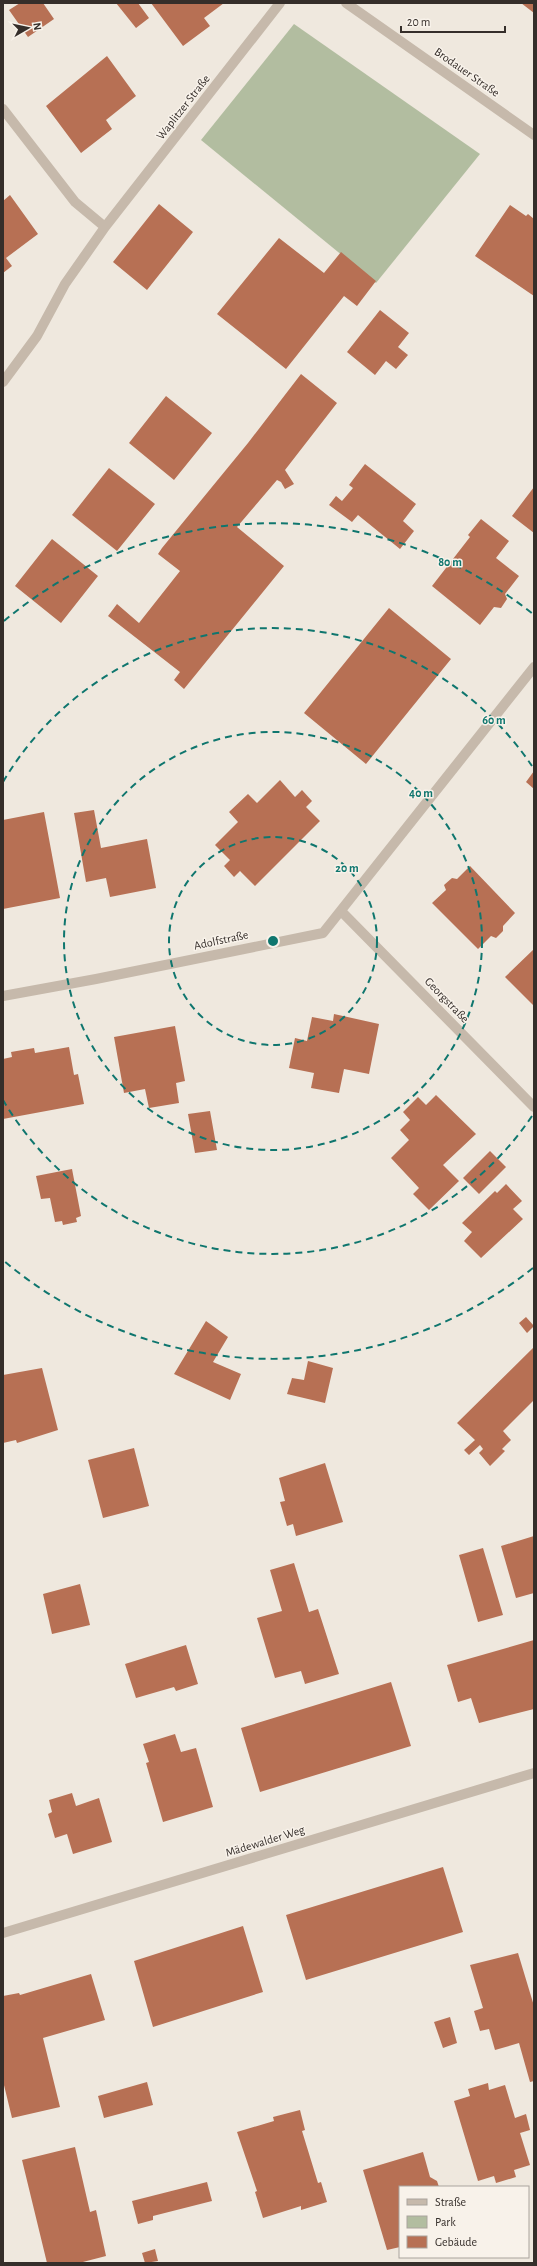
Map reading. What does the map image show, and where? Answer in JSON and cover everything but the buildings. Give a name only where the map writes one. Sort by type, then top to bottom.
[{"type":"street","name":"Waplitzer Straße","points":[[3,382],[37,336],[65,284],[106,227],[280,3]]},
{"type":"street","name":"Brodauer Straße","points":[[346,3],[534,135]]},
{"type":"street","points":[[3,109],[75,202],[106,227]]},
{"type":"street","name":"Adolfstraße","points":[[3,996],[96,979],[322,933],[534,667]]},
{"type":"street","name":"Georgstraße","points":[[341,911],[534,1107]]},
{"type":"street","name":"Mädewalder Weg","points":[[3,1933],[534,1773]]},
{"type":"green space","points":[[294,24],[480,154],[376,283],[201,140]]}]
